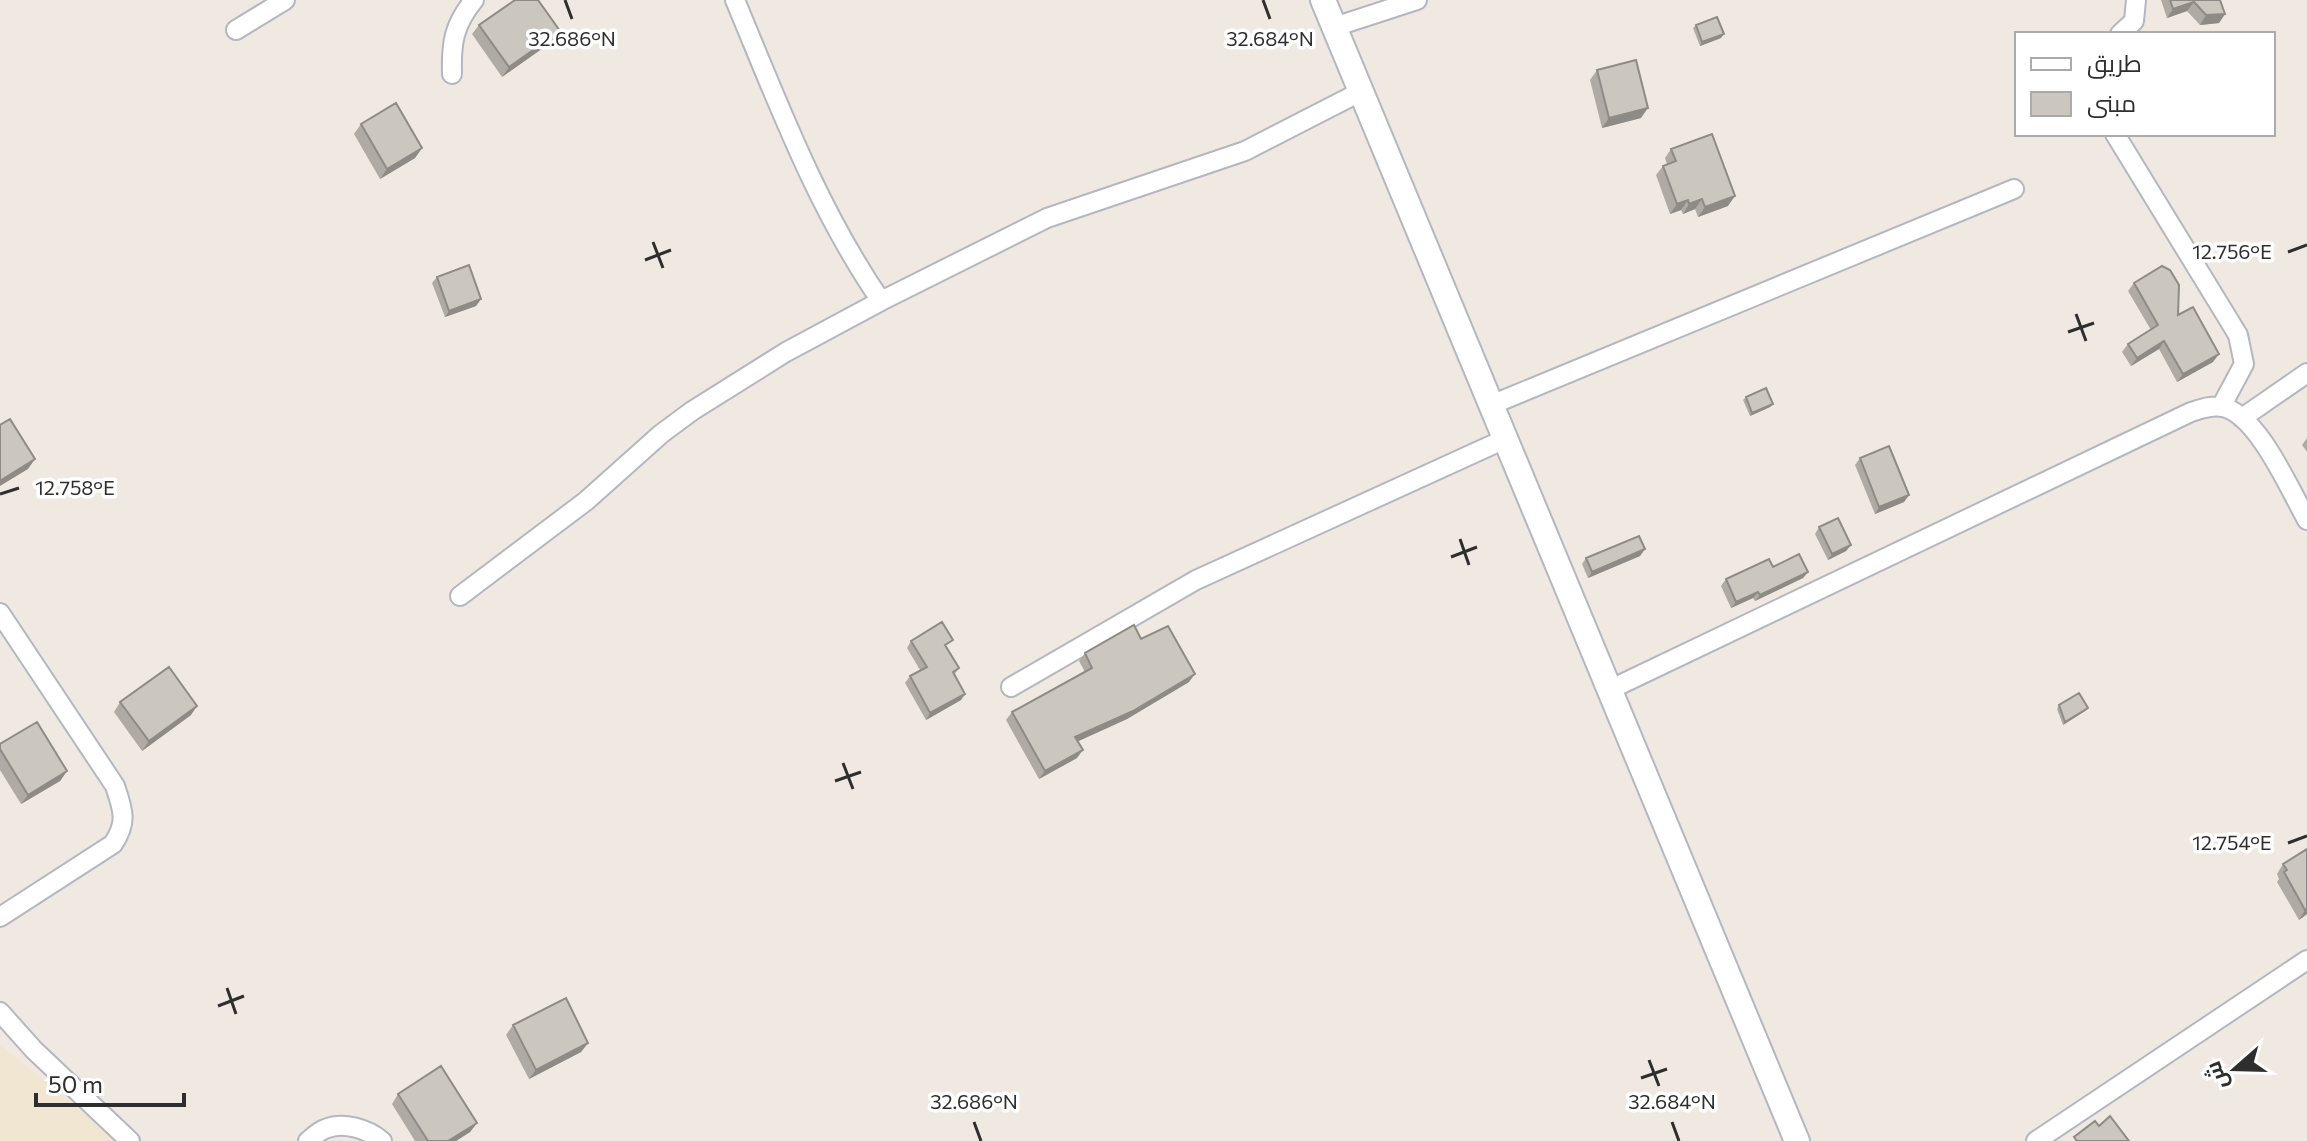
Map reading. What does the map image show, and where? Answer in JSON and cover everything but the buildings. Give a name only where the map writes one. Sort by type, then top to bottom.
[{"type":"street","points":[[236,30],[285,0]]},
{"type":"street","points":[[452,74],[452,44],[461,16],[474,0]]},
{"type":"street","points":[[735,0],[804,166],[851,257],[881,301]]},
{"type":"street","points":[[1323,0],[1797,1141]]},
{"type":"street","points":[[1334,27],[1417,0]]},
{"type":"street","points":[[2122,32],[2134,21],[2136,0]]},
{"type":"street","points":[[460,596],[586,501],[661,434],[786,352],[1047,218],[1245,151],[1360,92]]},
{"type":"street","points":[[2116,136],[2238,335],[2244,364],[2221,407]]},
{"type":"street","points":[[1491,405],[2014,189]]},
{"type":"street","points":[[2242,418],[2307,373]]},
{"type":"street","points":[[1609,690],[2191,412],[2211,406],[2239,414],[2263,442],[2307,520]]},
{"type":"street","points":[[1011,687],[1196,580],[1505,439]]},
{"type":"street","points":[[0,613],[115,786],[125,813],[120,834],[113,844],[0,917]]},
{"type":"street","points":[[2036,1141],[2307,960]]},
{"type":"street","points":[[0,1012],[34,1050],[130,1141]]},
{"type":"street","points":[[0,1033],[34,1050]]},
{"type":"street","points":[[308,1141],[325,1128],[340,1127],[371,1132],[382,1141]]},
{"type":"shaded area","points":[[0,1045],[118,1141],[0,1141]]}]
